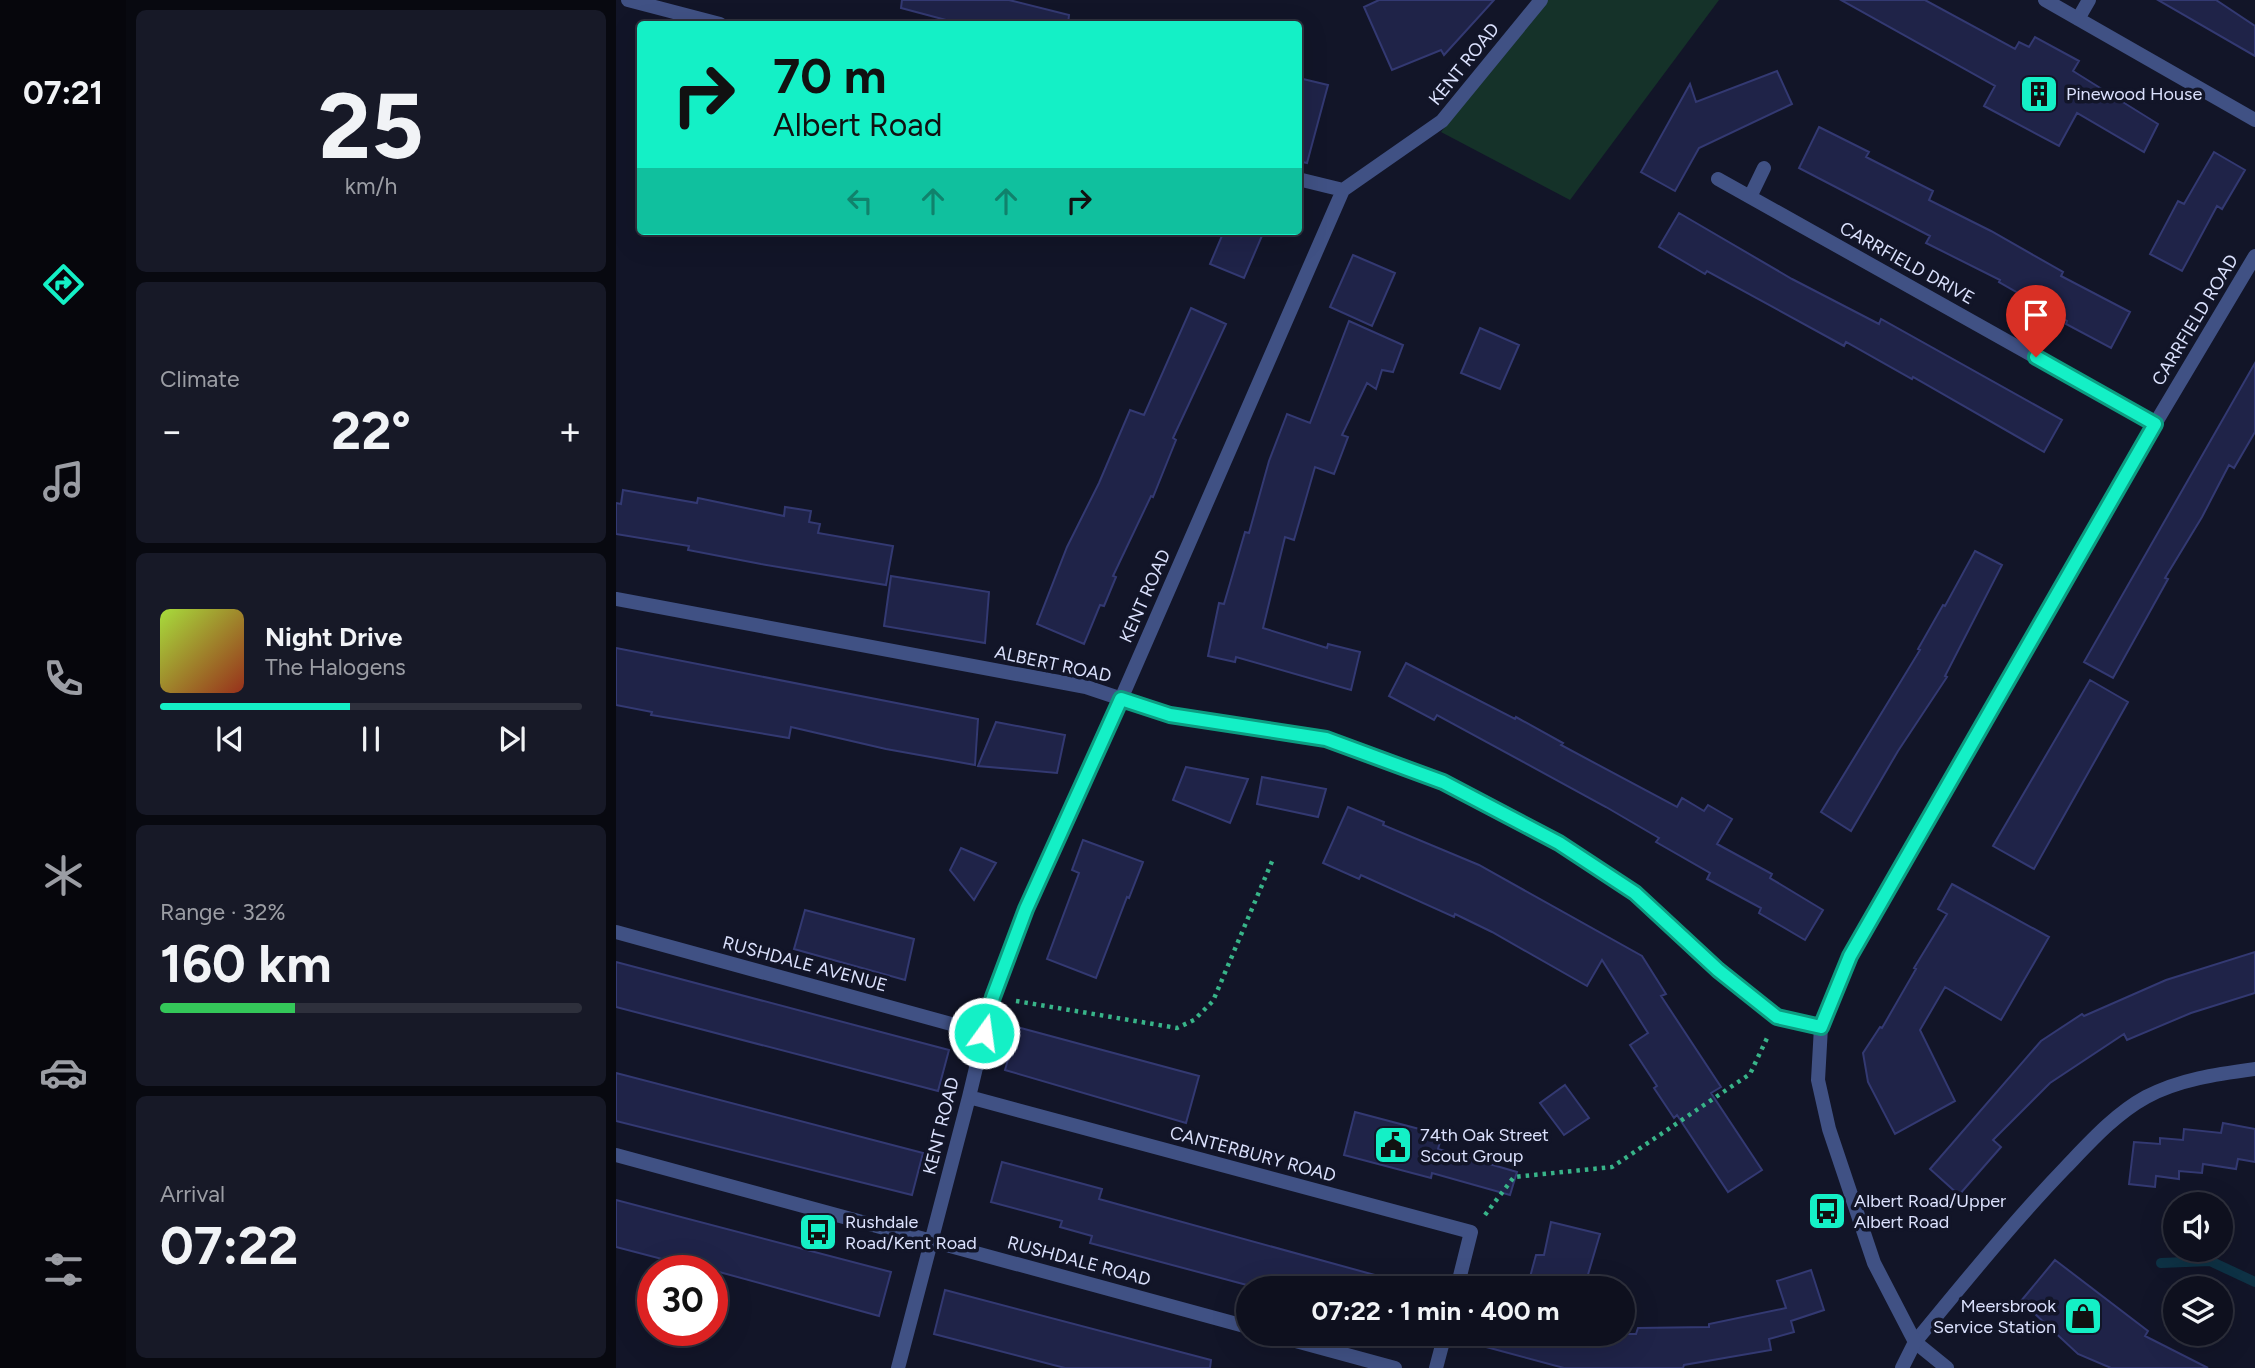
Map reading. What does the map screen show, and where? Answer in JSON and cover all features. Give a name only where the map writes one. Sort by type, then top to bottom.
[{"type":"street","points":[[628,0],[708,21]]},
{"type":"street","name":"KENT ROAD","points":[[898,1368],[993,997],[1026,909],[1121,699],[1343,190],[1442,121],[1541,0]]},
{"type":"street","points":[[2045,0],[2255,120]]},
{"type":"street","points":[[2078,19],[2089,0]]},
{"type":"street","points":[[1750,197],[1764,168]]},
{"type":"street","points":[[1302,179],[1343,190]]},
{"type":"street","name":"CARRFIELD DRIVE","points":[[1718,179],[2155,424]]},
{"type":"street","name":"CARRFIELD ROAD","points":[[1821,1027],[1850,956],[2155,424],[2255,256]]},
{"type":"street","name":"ALBERT ROAD","points":[[616,599],[1086,687],[1170,715],[1326,739],[1443,782],[1559,843],[1635,893],[1718,970],[1777,1017],[1821,1027]]},
{"type":"street","name":"RUSHDALE AVENUE","points":[[616,932],[984,1033]]},
{"type":"street","points":[[1821,1027],[1818,1080],[1829,1129],[1874,1263],[1915,1342],[1947,1368]]},
{"type":"street","points":[[1902,1368],[1915,1342],[2027,1208],[2094,1138],[2125,1111],[2163,1090],[2209,1075],[2255,1069]]},
{"type":"street","name":"CANTERBURY ROAD","points":[[969,1097],[1471,1232]]},
{"type":"street","name":"RUSHDALE ROAD","points":[[616,1155],[1236,1325]]},
{"type":"street","points":[[1460,1276],[1471,1232]]},
{"type":"street","points":[[1314,1346],[1395,1368]]},
{"type":"street","points":[[1436,1368],[1442,1346]]},
{"type":"path","points":[[993,997],[1177,1028],[1194,1020],[1213,1001],[1273,859]]},
{"type":"path","points":[[1471,1232],[1514,1177],[1612,1167],[1750,1074],[1777,1017]]},
{"type":"green space","points":[[1547,0],[1719,0],[1570,200],[1441,132]]},
{"type":"building","points":[[902,0],[1009,0],[1069,15],[1068,21],[950,21],[901,8]]},
{"type":"building","points":[[1379,0],[1494,0],[1444,55],[1441,50],[1392,70],[1364,7]]},
{"type":"building","points":[[1841,0],[1925,0],[2015,49],[2019,42],[2029,47],[2035,37],[2079,61],[2073,71],[2158,124],[2144,152],[2077,113],[2059,146],[1984,106],[1995,86]]},
{"type":"building","points":[[2158,0],[2216,0],[2255,26],[2255,56]]},
{"type":"building","points":[[1777,71],[1792,104],[1699,148],[1675,191],[1641,172],[1690,84],[1696,102]]},
{"type":"building","points":[[1303,79],[1328,85],[1307,163],[1302,162]]},
{"type":"building","points":[[1819,127],[1869,152],[1866,157],[1933,191],[1929,200],[1991,231],[2063,272],[2061,276],[2130,312],[2111,348],[2066,324],[2067,321],[1999,282],[2000,280],[1926,243],[1930,236],[1799,168]]},
{"type":"building","points":[[2214,152],[2245,170],[2222,209],[2217,206],[2182,271],[2150,254],[2178,201],[2184,204]]},
{"type":"building","points":[[1679,213],[1792,279],[1879,324],[1881,319],[2062,420],[2044,452],[1913,377],[1912,379],[1846,342],[1844,346],[1707,271],[1705,274],[1659,247]]},
{"type":"building","points":[[1222,235],[1262,235],[1244,278],[1210,264]]},
{"type":"building","points":[[1353,255],[1395,273],[1372,326],[1330,307]]},
{"type":"building","points":[[1191,308],[1226,324],[1173,438],[1176,440],[1153,497],[1151,496],[1113,576],[1116,577],[1104,606],[1100,605],[1084,644],[1037,624],[1067,547],[1099,483],[1130,410],[1144,415]]},
{"type":"building","points":[[1349,321],[1403,345],[1393,372],[1382,370],[1376,389],[1367,383],[1342,435],[1348,437],[1334,474],[1315,467],[1294,540],[1285,537],[1263,628],[1327,648],[1328,644],[1360,652],[1351,690],[1236,657],[1235,662],[1208,656],[1219,603],[1224,604],[1245,532],[1249,533],[1269,461],[1287,414],[1310,423]]},
{"type":"building","points":[[1480,328],[1519,345],[1500,389],[1461,373]]},
{"type":"building","points":[[2255,363],[2255,432],[2234,468],[2229,465],[2202,517],[2165,578],[2168,579],[2113,678],[2084,662]]},
{"type":"building","points":[[623,490],[697,503],[698,498],[784,516],[785,507],[811,511],[809,522],[820,524],[818,533],[893,546],[886,585],[761,564],[688,550],[689,546],[616,534],[616,503],[621,504]]},
{"type":"building","points":[[1975,551],[2002,565],[1945,676],[1947,677],[1898,751],[1851,831],[1821,812],[1920,650],[1918,649]]},
{"type":"building","points":[[891,576],[989,592],[985,643],[884,626]]},
{"type":"building","points":[[616,648],[978,719],[975,765],[886,749],[791,727],[789,738],[651,715],[652,712],[616,705]]},
{"type":"building","points":[[1406,663],[1515,719],[1516,717],[1563,743],[1561,745],[1677,807],[1682,798],[1704,811],[1708,805],[1732,819],[1717,844],[1772,874],[1770,878],[1823,910],[1805,940],[1759,913],[1761,908],[1707,879],[1710,873],[1656,842],[1659,838],[1437,715],[1434,720],[1389,696]]},
{"type":"building","points":[[2090,680],[2128,702],[2034,869],[1993,846]]},
{"type":"building","points":[[996,722],[1065,735],[1057,773],[978,766]]},
{"type":"building","points":[[1186,767],[1248,779],[1230,823],[1173,800]]},
{"type":"building","points":[[1262,777],[1326,789],[1318,817],[1257,804]]},
{"type":"building","points":[[1348,807],[1384,822],[1383,825],[1479,865],[1642,956],[1666,994],[1661,996],[1721,1087],[1711,1093],[1762,1170],[1728,1192],[1677,1115],[1674,1118],[1654,1088],[1657,1086],[1630,1045],[1648,1033],[1602,960],[1587,986],[1455,914],[1454,917],[1361,875],[1359,879],[1323,863]]},
{"type":"building","points":[[1083,840],[1143,862],[1096,978],[1047,959],[1079,873],[1072,870]]},
{"type":"building","points":[[961,848],[996,863],[974,900],[950,870]]},
{"type":"building","points":[[1952,884],[2049,937],[2001,1020],[1945,987],[1920,1030],[1955,1101],[1895,1134],[1868,1082],[1863,1053],[1880,1027],[1882,1028],[1947,914],[1938,909]]},
{"type":"building","points":[[805,910],[914,939],[905,980],[794,949]]},
{"type":"building","points":[[2255,952],[2255,993],[2191,1013],[2127,1040],[2124,1034],[2050,1083],[1993,1140],[2001,1147],[1959,1195],[1930,1169],[2041,1041],[2082,1014],[2084,1016],[2166,980]]},
{"type":"building","points":[[616,962],[949,1050],[938,1091],[616,1007]]},
{"type":"building","points":[[1017,1027],[1199,1076],[1186,1123],[1005,1070]]},
{"type":"building","points":[[616,1073],[923,1153],[912,1195],[616,1121]]},
{"type":"building","points":[[1565,1085],[1589,1118],[1564,1135],[1540,1103]]},
{"type":"building","name":"74th Oak Street Scout Group","points":[[1355,1112],[1442,1135],[1438,1149],[1517,1172],[1510,1195],[1432,1173],[1431,1178],[1344,1155]]},
{"type":"building","points":[[2223,1123],[2255,1129],[2255,1162],[2238,1159],[2236,1169],[2203,1164],[2202,1173],[2179,1171],[2179,1179],[2156,1176],[2155,1187],[2129,1184],[2134,1142],[2160,1144],[2160,1138],[2183,1140],[2184,1129],[2221,1133]]},
{"type":"building","points":[[1002,1162],[1102,1189],[1099,1199],[1378,1276],[1236,1276],[1236,1282],[1090,1243],[1092,1236],[1060,1227],[1062,1221],[991,1202]]},
{"type":"building","points":[[616,1200],[891,1272],[879,1316],[728,1274],[728,1255],[647,1255],[616,1247]]},
{"type":"building","points":[[1551,1222],[1600,1234],[1588,1276],[1530,1276],[1536,1255],[1544,1255]]},
{"type":"building","name":"Meersbrook Service Station","points":[[2055,1260],[2148,1331],[2145,1336],[2208,1368],[2111,1368],[2078,1354],[2021,1301]]},
{"type":"building","points":[[1811,1270],[1824,1310],[1791,1321],[1794,1332],[1769,1339],[1771,1350],[1684,1365],[1683,1368],[1564,1368],[1482,1346],[1635,1346],[1638,1328],[1709,1327],[1709,1324],[1786,1308],[1777,1281]]},
{"type":"building","points":[[945,1290],[1211,1360],[1210,1368],[1065,1368],[934,1334]]},
{"type":"waterway","points":[[2161,1263],[2210,1261],[2255,1282]]},
{"type":"place","name":"Pinewood House","points":[[2039,94]]},
{"type":"place","name":"74th Oak Street Scout Group","points":[[1393,1145]]},
{"type":"place","name":"Albert Road/Upper Albert Road","points":[[1827,1211]]},
{"type":"place","name":"Rushdale Road/Kent Road","points":[[818,1232]]},
{"type":"place","name":"Meersbrook Service Station","points":[[2083,1316]]},
{"type":"route","points":[[984,1033],[993,997],[1026,909],[1121,699],[1170,715],[1326,739],[1443,782],[1559,843],[1635,893],[1718,970],[1777,1017],[1821,1027],[1850,956],[2155,424],[2036,357]]}]
